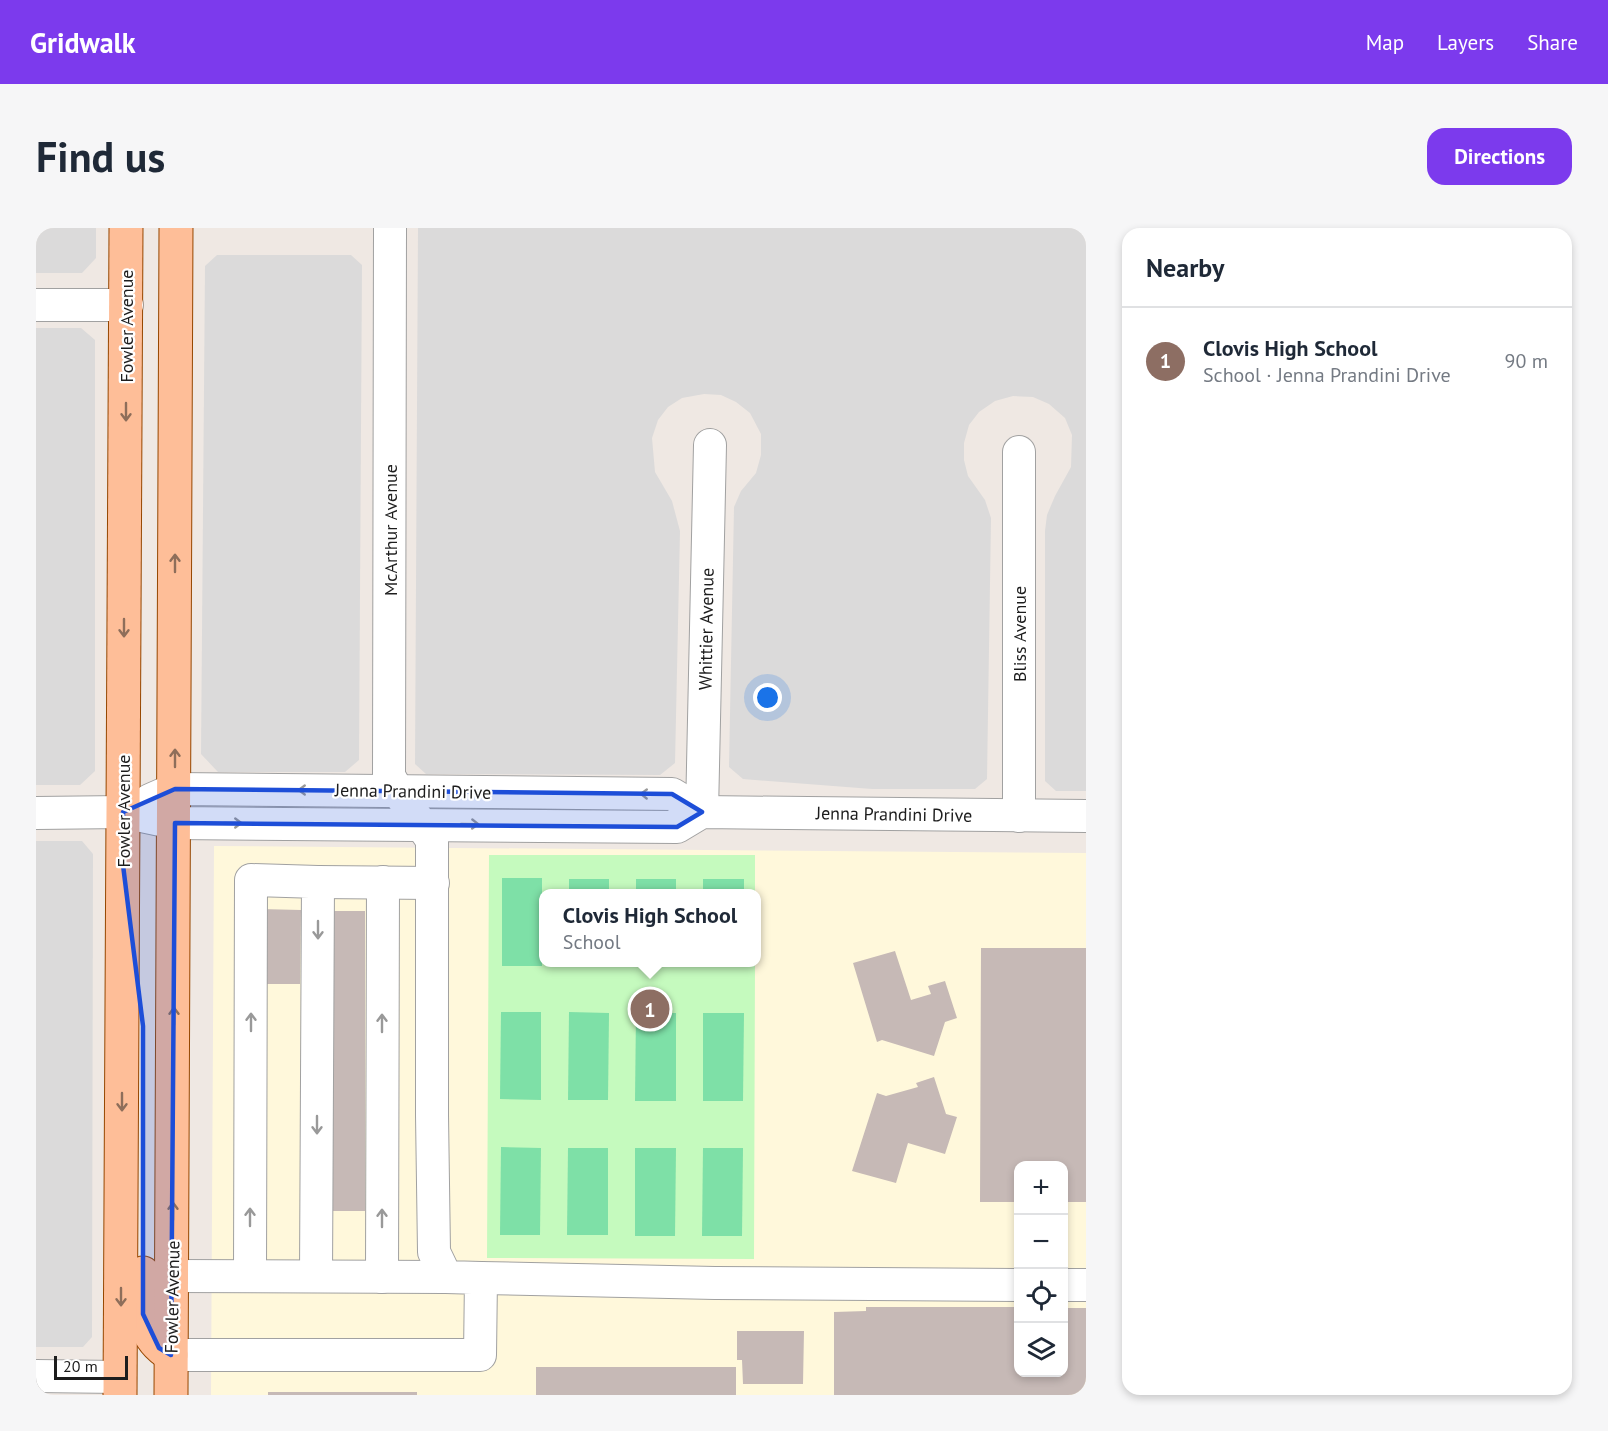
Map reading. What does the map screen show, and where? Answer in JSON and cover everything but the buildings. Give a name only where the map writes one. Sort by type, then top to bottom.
[{"type":"main road","name":"Fowler Avenue","points":[[126,228],[123,865],[129,1389]]},
{"type":"main road","name":"Fowler Avenue","points":[[171,1395],[176,228]]},
{"type":"main road","points":[[123,865],[143,1026],[143,1314],[148,1335],[159,1348],[171,1356]]},
{"type":"street","name":"McArthur Avenue","points":[[390,228],[390,776],[397,790],[432,840],[434,1252],[446,1277]]},
{"type":"street","points":[[36,305],[127,306]]},
{"type":"street","name":"Whittier Avenue","points":[[702,812],[710,445]]},
{"type":"street","name":"Bliss Avenue","points":[[1019,452],[1019,816]]},
{"type":"street","name":"Jenna Prandini Drive","points":[[123,812],[175,789],[672,794],[702,812],[1086,816]]},
{"type":"street","points":[[36,813],[123,812]]},
{"type":"street","name":"Jenna Prandini Drive","points":[[123,812],[175,823],[677,827],[702,812]]},
{"type":"street","points":[[250,1276],[251,880],[433,883]]},
{"type":"street","points":[[316,1276],[318,882]]},
{"type":"street","points":[[382,1277],[383,882]]},
{"type":"street","points":[[172,1276],[446,1277],[715,1283],[1014,1285]]},
{"type":"street","points":[[171,1356],[480,1355],[481,1278]]},
{"type":"street","points":[[1068,1285],[1086,1285]]},
{"type":"street","points":[[36,1376],[129,1389]]},
{"type":"highlighted area","points":[[175,789],[672,794],[702,812],[677,827],[175,823],[171,1355],[159,1348],[143,1314],[143,1026],[123,865],[123,812]]},
{"type":"shaded area","points":[[36,228],[96,228],[96,258],[82,273],[36,273]]},
{"type":"shaded area","points":[[418,228],[1086,228],[1086,791],[1056,791],[1045,781],[1045,531],[1047,515],[1071,467],[1072,435],[1065,418],[1049,404],[1033,397],[1013,396],[995,401],[979,412],[969,425],[964,443],[964,460],[968,476],[985,500],[991,518],[987,779],[975,789],[872,789],[743,779],[729,767],[734,507],[741,491],[756,473],[761,455],[761,434],[750,413],[736,402],[721,395],[704,394],[682,398],[668,407],[658,420],[652,438],[655,472],[672,501],[680,531],[675,763],[660,775],[426,774],[415,764]]},
{"type":"shaded area","points":[[217,255],[351,255],[362,265],[359,760],[345,772],[218,772],[201,754],[205,266]]},
{"type":"shaded area","points":[[36,328],[81,328],[95,340],[95,771],[80,785],[36,785]]},
{"type":"shaded area","points":[[36,841],[82,841],[93,854],[92,1337],[83,1347],[36,1347]]},
{"type":"shaded area","points":[[214,846],[1086,853],[1086,1395],[211,1395]]},
{"type":"green space","points":[[489,855],[755,855],[755,889],[539,889],[539,967],[755,967],[754,1259],[487,1258]]},
{"type":"green space","points":[[502,878],[542,878],[542,889],[539,889],[539,966],[502,966]]},
{"type":"green space","points":[[569,879],[609,879],[609,889],[569,889]]},
{"type":"green space","points":[[636,879],[676,879],[676,889],[636,889]]},
{"type":"green space","points":[[703,879],[744,879],[744,889],[703,889]]},
{"type":"green space","points":[[501,1012],[541,1012],[541,1100],[500,1099]]},
{"type":"green space","points":[[569,1012],[609,1013],[608,1100],[568,1100]]},
{"type":"green space","points":[[636,1013],[676,1013],[676,1101],[635,1101]]},
{"type":"green space","points":[[703,1013],[744,1013],[743,1101],[703,1101]]},
{"type":"green space","points":[[501,1147],[541,1148],[540,1235],[500,1235]]},
{"type":"green space","points":[[568,1148],[608,1148],[608,1235],[567,1235]]},
{"type":"green space","points":[[635,1148],[676,1148],[675,1236],[635,1236]]},
{"type":"green space","points":[[703,1148],[743,1148],[742,1236],[702,1236]]},
{"type":"place","name":"Clovis High School","points":[[650,1009]]}]
